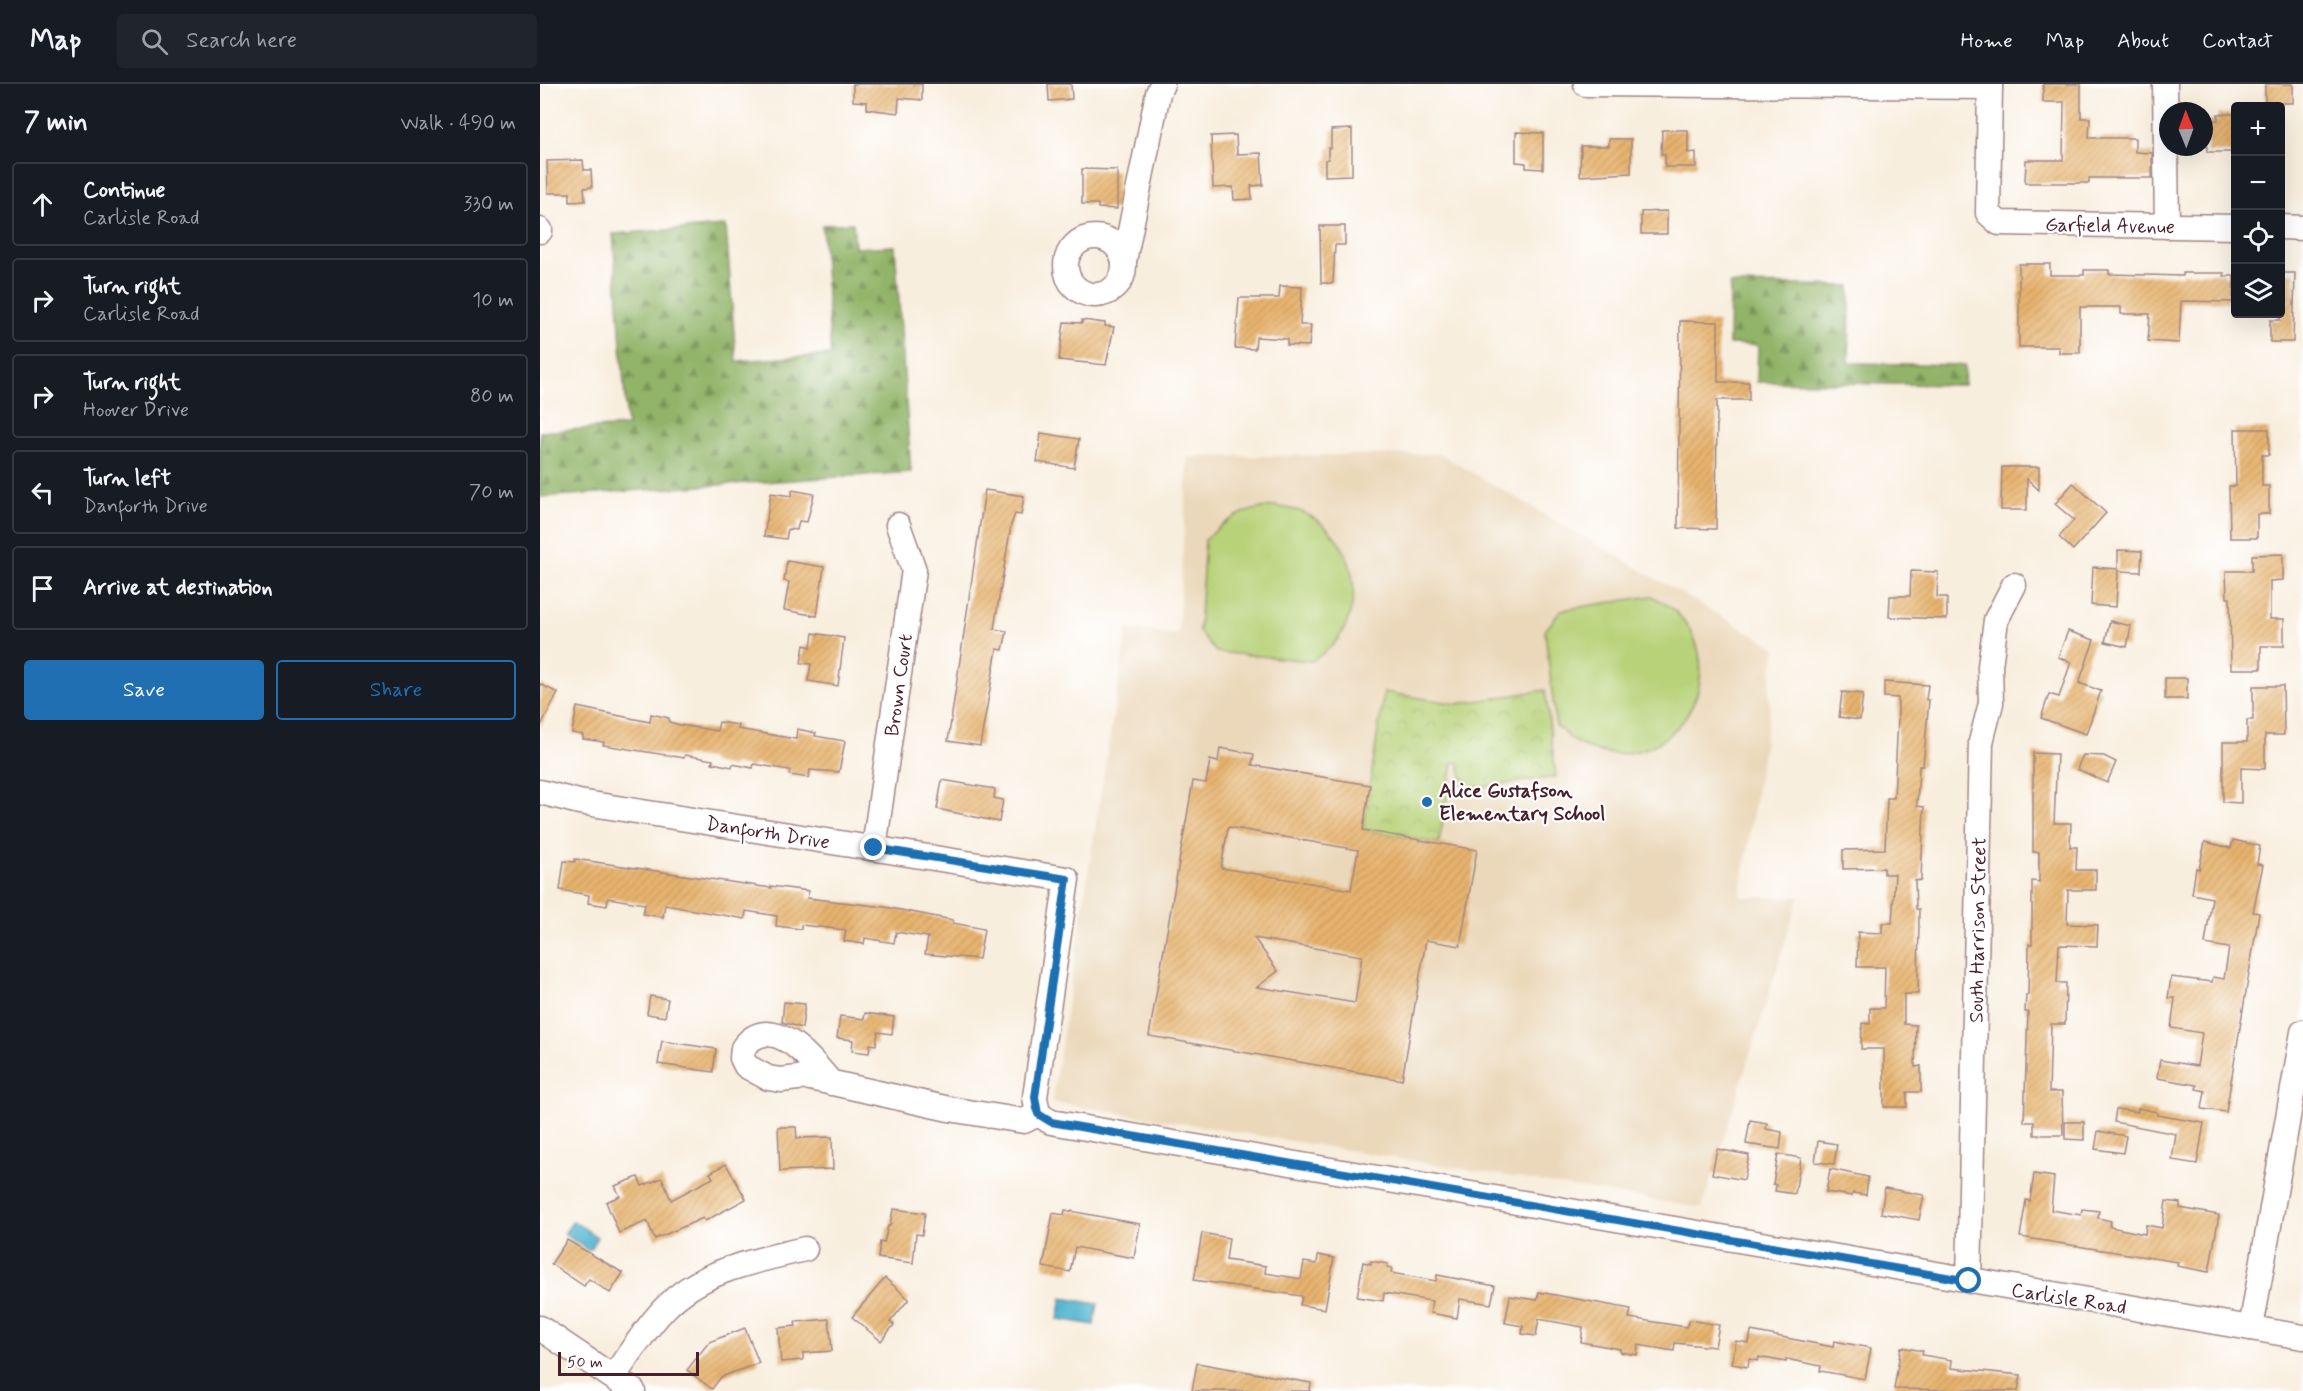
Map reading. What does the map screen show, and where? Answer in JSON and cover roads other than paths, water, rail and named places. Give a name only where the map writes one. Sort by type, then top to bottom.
[{"type":"street","points":[[1124,261],[1162,84]]},
{"type":"street","points":[[1586,84],[1990,85]]},
{"type":"street","points":[[2165,84],[2167,226]]},
{"type":"street","name":"Garfield Avenue","points":[[1990,85],[1988,213],[1999,223],[2231,227]]},
{"type":"street","points":[[2285,227],[2303,228]]},
{"type":"street","name":"Brown Court","points":[[874,848],[914,570],[898,525]]},
{"type":"street","name":"South Harrison Street","points":[[1969,1281],[1981,742],[1991,703],[1990,666],[1996,620],[2014,585]]},
{"type":"street","name":"Danforth Drive","points":[[540,792],[579,802],[1067,879],[1036,1106]]},
{"type":"street","points":[[2251,1328],[2303,1032]]},
{"type":"street","points":[[831,1083],[949,1109],[1024,1121],[1036,1106]]},
{"type":"street","name":"Carlisle Road","points":[[1036,1106],[1051,1122],[2303,1337]]},
{"type":"street","points":[[613,1377],[666,1307],[692,1285],[725,1269],[805,1249]]},
{"type":"street","points":[[540,1328],[633,1391]]},
{"type":"water","points":[[573,1221],[597,1237],[592,1248],[588,1250],[564,1234]]},
{"type":"water","points":[[1062,1298],[1098,1304],[1094,1325],[1058,1319]]},
{"type":"place","name":"Alice Gustafson Elementary School","points":[[1427,802]]}]
